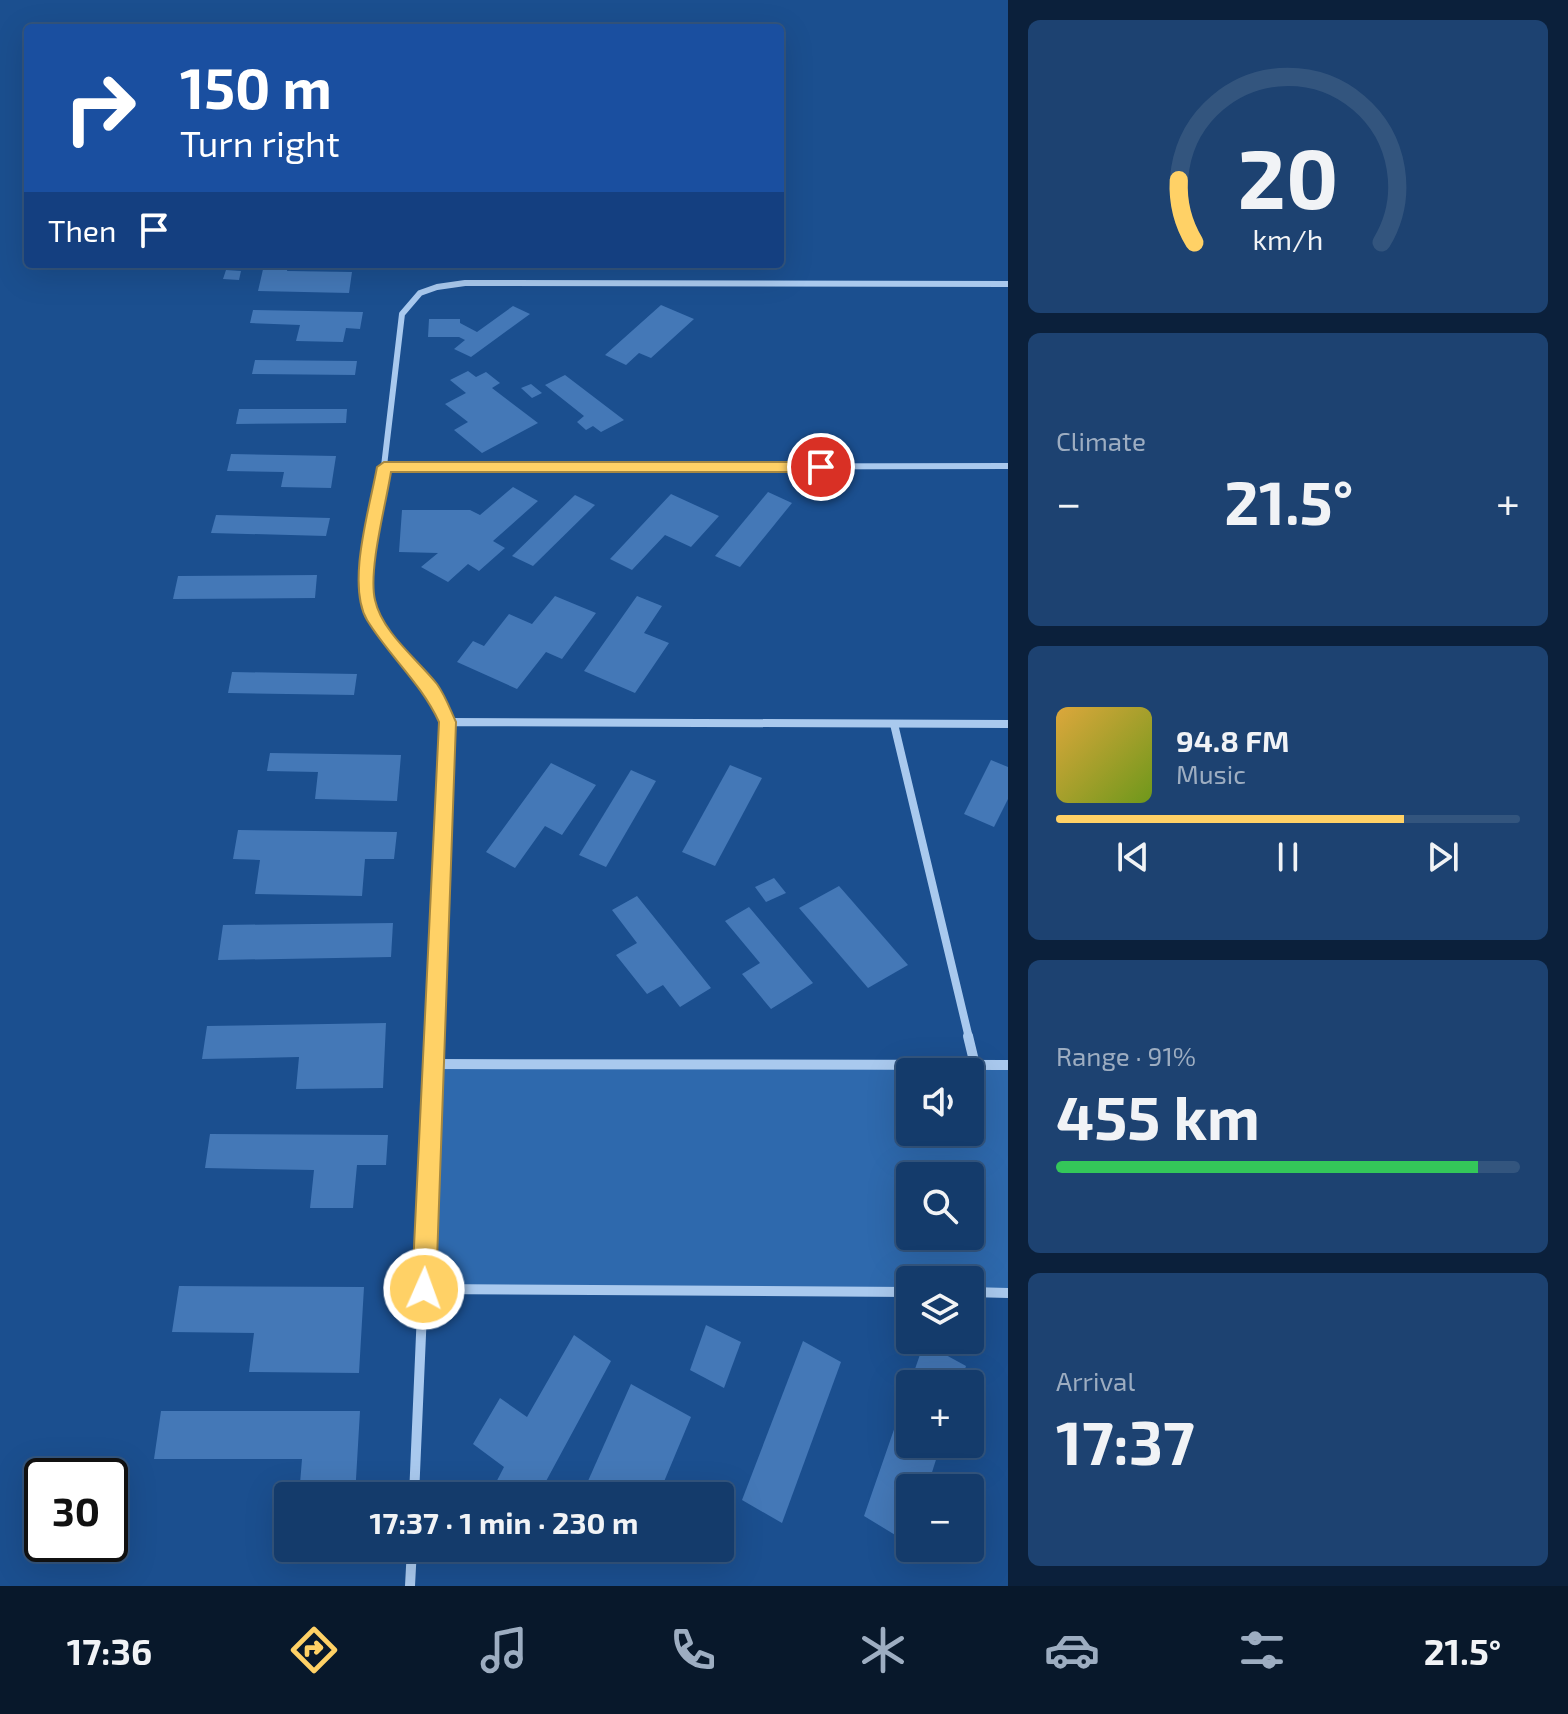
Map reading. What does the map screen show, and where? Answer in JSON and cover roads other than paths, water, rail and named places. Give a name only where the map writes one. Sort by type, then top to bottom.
[{"type":"street","points":[[415,1482],[448,722],[433,691],[389,639],[373,616],[367,599],[366,579],[384,467],[402,314],[412,297],[426,290],[465,283],[1008,284]]},
{"type":"street","points":[[384,467],[1008,466]]},
{"type":"street","points":[[448,722],[1008,724]]},
{"type":"street","points":[[894,724],[973,1058]]},
{"type":"street","points":[[433,1064],[896,1065]]},
{"type":"street","points":[[984,1065],[1008,1065]]},
{"type":"street","points":[[424,1289],[896,1292]]},
{"type":"street","points":[[984,1292],[1008,1293]]},
{"type":"street","points":[[410,1586],[411,1562]]}]
